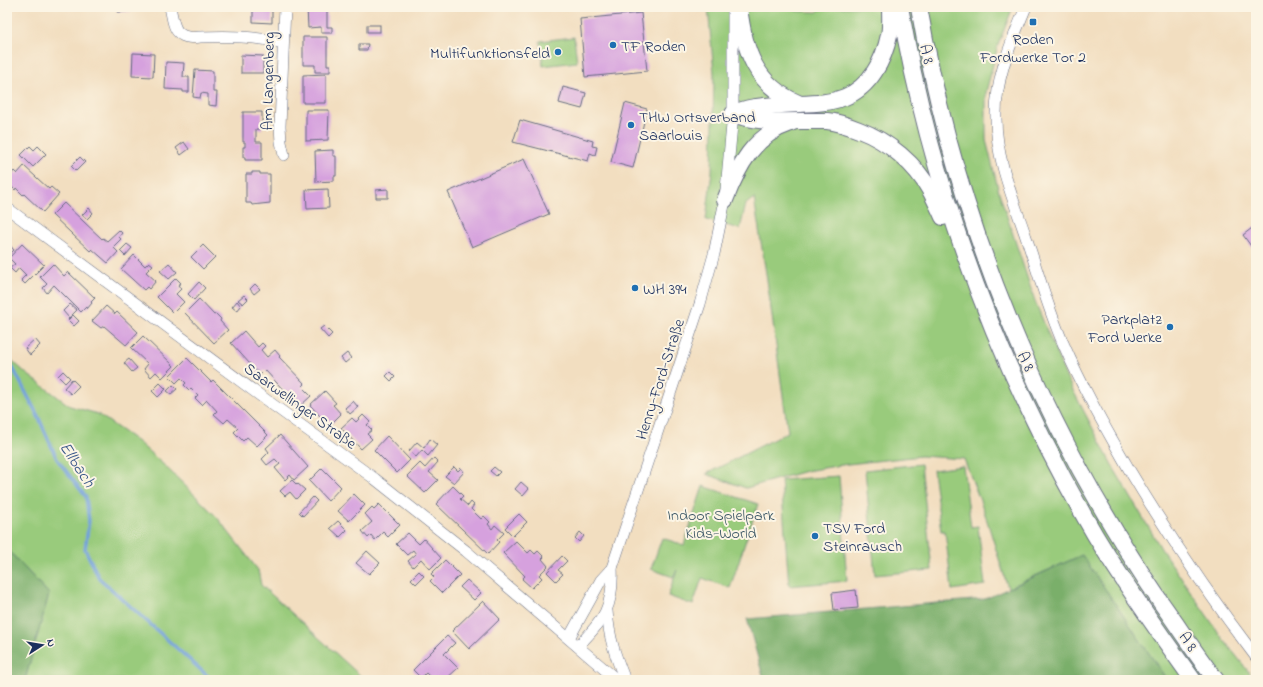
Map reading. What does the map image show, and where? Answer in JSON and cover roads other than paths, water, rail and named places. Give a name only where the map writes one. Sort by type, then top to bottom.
[{"type":"highway","points":[[739,7],[741,22],[752,59],[761,75],[773,89],[800,103]]},
{"type":"highway","points":[[733,114],[743,109],[800,103],[815,103],[845,97],[861,88],[874,75],[883,57],[889,34],[890,7]]},
{"type":"highway","name":"A 8","points":[[900,7],[920,104],[943,191],[968,268],[994,335],[1025,403],[1056,464],[1096,535],[1159,633],[1193,680]]},
{"type":"highway","name":"A 8","points":[[919,7],[938,100],[960,184],[985,259],[1012,329],[1072,455],[1107,517],[1141,572],[1216,680]]},
{"type":"highway","points":[[733,114],[744,118],[763,120],[829,121],[849,126],[873,135],[897,151],[916,171],[931,191],[968,268]]},
{"type":"highway","points":[[725,200],[733,179],[741,164],[760,141],[780,127],[799,121]]},
{"type":"street","points":[[170,7],[174,23],[179,33],[184,36],[195,38],[264,38],[283,43]]},
{"type":"street","name":"Am Langenberg","points":[[284,155],[280,126],[285,7]]},
{"type":"street","name":"Henry-Ford-Straße","points":[[578,646],[600,624],[607,611],[613,586],[612,568],[700,304],[714,254],[725,200],[733,114],[733,7]]},
{"type":"street","points":[[1026,7],[1008,50],[1000,75],[996,100],[996,130],[1001,160],[1052,316],[1062,342],[1087,394],[1145,496],[1200,582],[1256,657]]},
{"type":"street","name":"Saarwellinger Straße","points":[[7,208],[375,479],[466,551],[617,680]]},
{"type":"street","name":"Henry-Ford-Straße","points":[[569,638],[601,580],[612,568]]},
{"type":"street","points":[[607,611],[612,646],[625,680]]},
{"type":"waterway","name":"Ellbach","points":[[7,363],[13,368],[38,416],[57,459],[86,497],[89,521],[85,549],[99,578],[212,680]]},
{"type":"place","name":"Roden Fordwerke Tor 2","points":[[1033,22]]},
{"type":"place","name":"TF Roden","points":[[613,45]]},
{"type":"place","name":"Multifunktionsfeld","points":[[558,52]]},
{"type":"place","name":"THW Ortsverband Saarlouis","points":[[631,125]]},
{"type":"place","name":"WH 394","points":[[635,288]]},
{"type":"place","name":"Parkplatz Ford Werke","points":[[1170,327]]},
{"type":"place","name":"TSV Ford Steinrausch","points":[[815,536]]},
{"type":"park label","name":"Indoor Spielpark Kids-World","points":[[721,523]]}]
